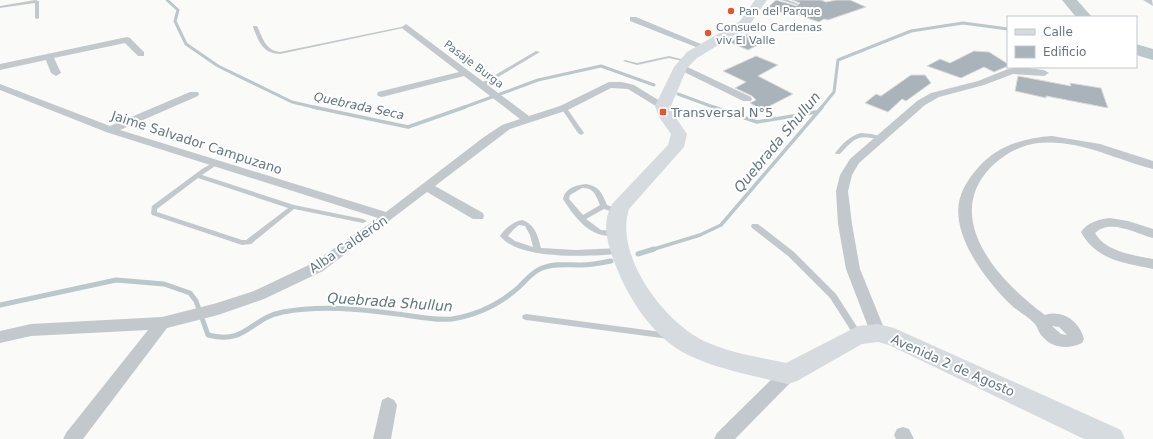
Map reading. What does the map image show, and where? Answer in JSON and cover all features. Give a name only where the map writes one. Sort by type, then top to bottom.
[{"type":"main road","points":[[761,0],[744,24],[733,32],[704,47],[684,64],[663,106],[663,112],[678,130],[680,138],[676,147],[620,207],[611,209],[616,219],[618,242],[627,269],[659,318],[677,337],[696,348],[788,374],[868,334]]},
{"type":"main road","name":"Avenida 2 de Agosto","points":[[868,334],[894,337],[1112,439]]},
{"type":"street","points":[[1146,0],[1153,4]]},
{"type":"street","points":[[633,19],[704,47]]},
{"type":"street","name":"Pasaje Burga","points":[[406,27],[528,120]]},
{"type":"street","points":[[0,67],[127,40],[141,54]]},
{"type":"street","points":[[49,56],[56,73]]},
{"type":"street","points":[[684,64],[747,99]]},
{"type":"street","points":[[868,334],[853,269],[842,191],[846,175],[854,161],[921,103],[935,95],[981,83],[1011,71],[1020,70],[1044,73]]},
{"type":"street","points":[[382,94],[465,73]]},
{"type":"street","name":"Alba Calderón","points":[[0,337],[31,330],[162,323],[182,320],[218,309],[270,290],[318,267],[388,217],[500,131],[564,108],[596,90],[616,84],[631,87],[663,106]]},
{"type":"street","name":"Jaime Salvador Campuzano","points":[[0,87],[110,130],[388,217]]},
{"type":"street","points":[[110,130],[194,94]]},
{"type":"street","points":[[1043,322],[1014,298],[988,270],[973,243],[966,224],[965,202],[976,178],[991,160],[1024,143],[1040,140],[1075,142],[1153,165]]},
{"type":"street","points":[[427,187],[478,216]]},
{"type":"street","points":[[1153,234],[1137,228],[1112,223],[1091,227],[1088,232],[1090,239],[1106,250],[1127,258],[1153,264]]},
{"type":"street","points":[[72,439],[162,323]]},
{"type":"street","points":[[723,439],[788,374]]},
{"type":"street","points":[[382,439],[388,405]]},
{"type":"lane","points":[[783,0],[797,4]]},
{"type":"lane","points":[[0,7],[37,1],[37,18]]},
{"type":"lane","points":[[255,28],[263,46],[270,52],[280,53],[406,27]]},
{"type":"lane","points":[[481,85],[538,52]]},
{"type":"lane","points":[[625,61],[637,64],[669,57],[684,64]]},
{"type":"lane","points":[[564,108],[581,133]]},
{"type":"lane","points":[[838,153],[856,136],[869,134],[880,138]]},
{"type":"lane","points":[[216,163],[197,175],[154,208],[154,213],[242,243],[248,242],[293,207]]},
{"type":"lane","points":[[197,175],[293,207],[363,221]]},
{"type":"lane","points":[[583,218],[611,209],[592,187],[585,186],[572,190],[567,194],[566,199],[570,205],[583,218],[598,232],[618,242]]},
{"type":"lane","points":[[538,251],[533,231],[529,224],[518,224],[504,236],[508,242],[522,248],[538,251],[618,242]]},
{"type":"lane","points":[[755,226],[791,254],[868,334]]},
{"type":"lane","points":[[526,317],[677,337]]},
{"type":"building","points":[[776,0],[797,6],[800,3],[792,0],[821,0],[826,2],[850,0],[866,7],[828,20],[824,19],[819,22],[786,11],[784,13],[766,9]]},
{"type":"building","points":[[746,34],[766,41],[748,50],[729,42]]},
{"type":"building","points":[[974,51],[989,52],[1007,63],[1007,66],[994,72],[984,67],[961,78],[927,66],[940,59],[950,63]]},
{"type":"building","points":[[756,56],[778,65],[758,76],[793,94],[762,110],[750,103],[756,100],[752,96],[735,88],[746,82],[723,71]]},
{"type":"building","points":[[911,75],[925,75],[931,83],[906,101],[902,99],[888,112],[865,103],[876,94],[881,96]]},
{"type":"building","points":[[1018,76],[1071,86],[1070,83],[1101,88],[1108,108],[1046,96],[1046,98],[1015,91]]},
{"type":"waterway","name":"Quebrada Seca","points":[[167,0],[178,10],[175,21],[186,44],[218,66],[292,102],[318,108]]},
{"type":"waterway","points":[[1069,0],[1083,16]]},
{"type":"waterway","name":"Quebrada Shullun","points":[[821,108],[834,92],[838,60],[911,31],[963,23],[1007,29]]},
{"type":"waterway","points":[[1137,49],[1153,55]]},
{"type":"waterway","name":"Quebrada Seca","points":[[462,108],[538,80],[601,66],[654,85]]},
{"type":"waterway","name":"Quebrada Seca","points":[[678,94],[716,108]]},
{"type":"waterway","name":"Quebrada Seca","points":[[313,107],[408,127],[465,107]]},
{"type":"waterway","name":"Quebrada Seca","points":[[713,107],[757,122],[816,112]]},
{"type":"waterway","name":"Quebrada Shullun","points":[[651,250],[700,235],[721,225],[822,107]]},
{"type":"waterway","name":"Quebrada Shullun","points":[[638,254],[654,249]]},
{"type":"waterway","name":"Quebrada Shullun","points":[[0,305],[116,280],[164,284],[190,293],[196,301],[208,335],[221,337],[240,334],[272,315],[297,310],[326,308],[354,309],[424,318],[452,319],[479,312],[496,304],[512,293],[532,274],[547,266],[588,265],[611,261]]},
{"type":"place","name":"Pan del Parque","points":[[731,11]]},
{"type":"place","name":"Consuelo Cardenas viv El Valle","points":[[708,33]]},
{"type":"place","name":"Transversal N°5","points":[[663,112]]}]
